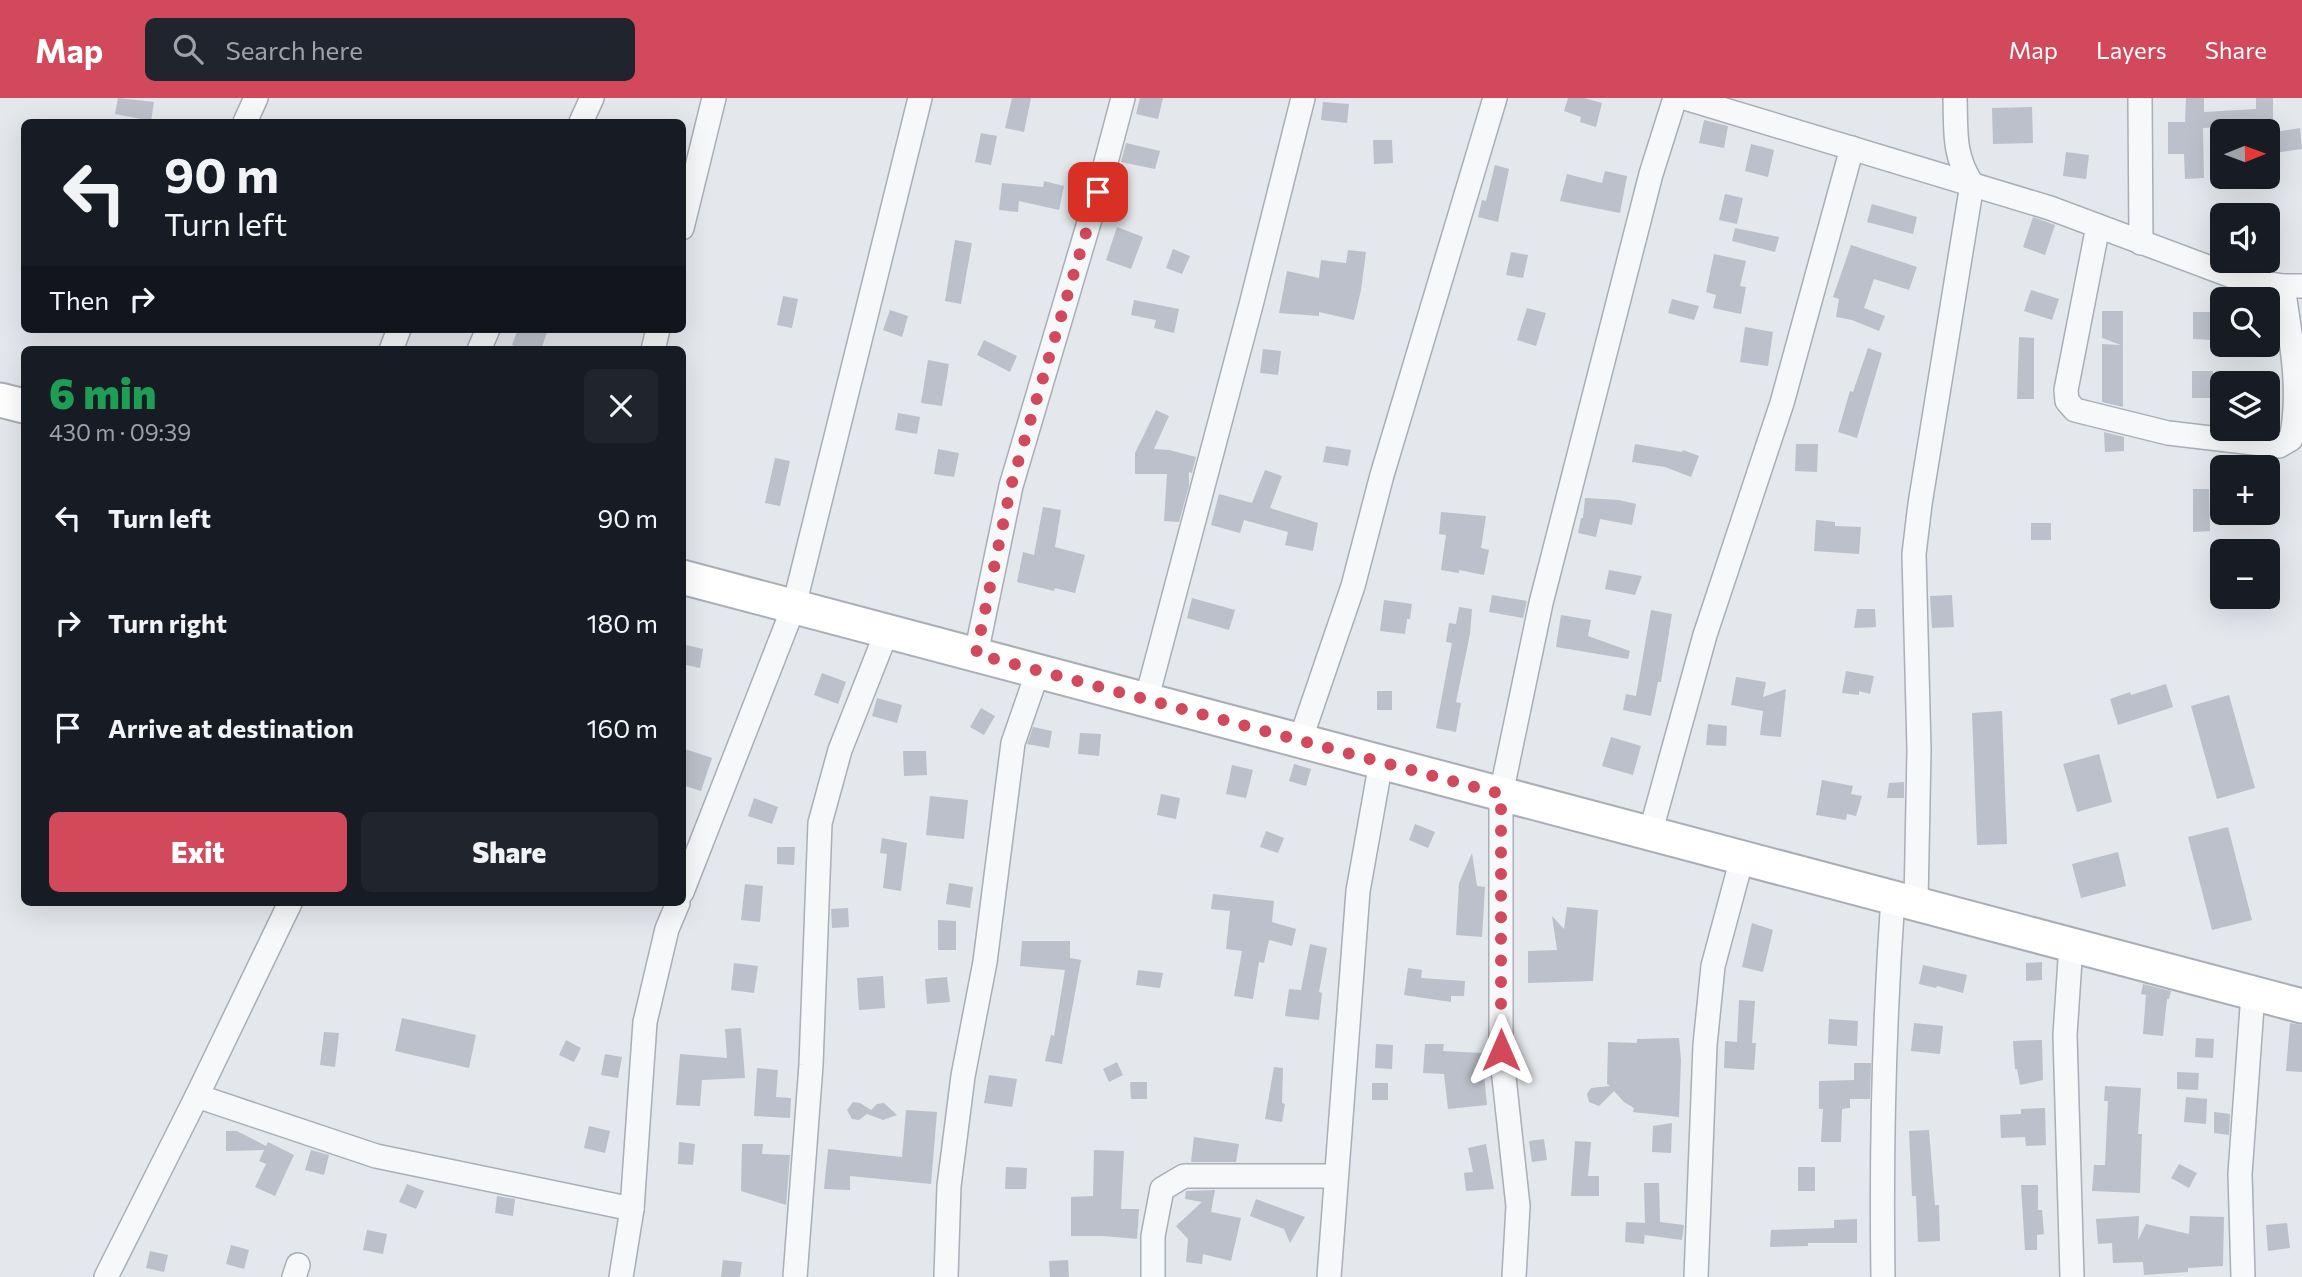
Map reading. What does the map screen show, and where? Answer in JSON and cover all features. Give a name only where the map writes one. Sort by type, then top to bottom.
[{"type":"street","points":[[246,119],[256,98]]},
{"type":"street","points":[[582,119],[593,98]]},
{"type":"street","points":[[686,212],[714,98]]},
{"type":"street","points":[[686,882],[794,606],[919,98]]},
{"type":"street","points":[[976,654],[1011,486],[1123,98]]},
{"type":"street","points":[[1146,701],[1303,98]]},
{"type":"street","points":[[1300,741],[1353,586],[1382,475],[1495,98]]},
{"type":"street","points":[[1514,1277],[1518,1206],[1501,1050],[1501,794],[1544,590],[1651,174],[1675,98]]},
{"type":"street","points":[[1685,98],[1764,109],[1852,148],[2050,208],[2240,279],[2292,286],[2297,418],[2291,439],[2279,446],[2168,433],[2075,410],[2067,401],[2066,390],[2098,226]]},
{"type":"street","points":[[1883,1277],[1882,1195],[1887,995],[1904,900],[1919,750],[1914,554],[1972,184],[1961,167],[1957,149],[1955,98]]},
{"type":"street","points":[[2140,98],[2141,243]]},
{"type":"street","points":[[1650,834],[1705,635],[1782,403],[1852,148]]},
{"type":"street","points":[[0,400],[21,405]]},
{"type":"street","points":[[686,578],[2302,1006]]},
{"type":"street","points":[[795,1277],[811,1065],[820,823],[840,750],[887,631]]},
{"type":"street","points":[[946,1277],[949,1186],[963,1076],[985,962],[1013,743],[1038,671]]},
{"type":"street","points":[[1329,1277],[1358,891],[1381,762]]},
{"type":"street","points":[[1696,1277],[1705,1045],[1713,966],[1742,858]]},
{"type":"street","points":[[106,1277],[289,906]]},
{"type":"street","points":[[621,1277],[632,1209],[645,1022],[667,929],[677,906]]},
{"type":"street","points":[[2071,945],[2064,1035],[2072,1277]]},
{"type":"street","points":[[2243,1277],[2240,1174],[2253,993]]},
{"type":"street","points":[[197,1096],[376,1156],[632,1209]]},
{"type":"street","points":[[1153,1277],[1153,1236],[1163,1189],[1184,1176],[1335,1176]]},
{"type":"building","points":[[118,98],[154,102],[151,119],[115,114]]},
{"type":"building","points":[[1012,98],[1031,98],[1024,132],[1005,128]]},
{"type":"building","points":[[1140,98],[1163,98],[1158,119],[1136,114]]},
{"type":"building","points":[[1568,98],[1584,98],[1602,103],[1596,127],[1580,122],[1581,117],[1564,111]]},
{"type":"building","points":[[2186,98],[2204,98],[2204,112],[2256,109],[2256,98],[2273,98],[2273,119],[2210,119],[2210,128],[2203,128],[2204,178],[2185,179],[2184,154],[2168,154],[2168,122],[2185,122]]},
{"type":"building","points":[[1323,102],[1349,104],[1347,123],[1321,120]]},
{"type":"building","points":[[2032,107],[2033,143],[1993,144],[1992,108]]},
{"type":"building","points":[[1704,120],[1728,126],[1724,148],[1699,143]]},
{"type":"building","points":[[2300,128],[2302,149],[2280,152],[2280,131]]},
{"type":"building","points":[[981,133],[997,136],[991,165],[975,162]]},
{"type":"building","points":[[1373,140],[1392,140],[1393,163],[1374,164]]},
{"type":"building","points":[[1126,143],[1160,151],[1155,169],[1121,162]]},
{"type":"building","points":[[1751,144],[1774,150],[1768,177],[1745,171]]},
{"type":"building","points":[[2066,152],[2089,155],[2086,179],[2063,176]]},
{"type":"building","points":[[1495,165],[1509,169],[1498,222],[1478,217],[1482,200],[1486,201]]},
{"type":"building","points":[[1605,171],[1627,176],[1620,213],[1560,201],[1567,174],[1602,183]]},
{"type":"building","points":[[1044,181],[1064,186],[1059,210],[1019,201],[1018,212],[999,210],[1002,183],[1043,187]]},
{"type":"building","points":[[1725,194],[1743,198],[1737,224],[1719,220]]},
{"type":"building","points":[[1872,204],[1917,217],[1913,234],[1867,222]]},
{"type":"building","points":[[2033,217],[2055,225],[2045,255],[2023,247]]},
{"type":"building","points":[[1117,227],[1143,237],[1131,269],[1106,260]]},
{"type":"building","points":[[1735,228],[1779,237],[1775,252],[1732,241]]},
{"type":"building","points":[[955,240],[972,243],[961,304],[945,301]]},
{"type":"building","points":[[1851,245],[1917,267],[1909,290],[1874,279],[1864,308],[1885,316],[1879,331],[1852,320],[1836,317],[1839,299],[1833,297]]},
{"type":"building","points":[[1173,249],[1190,256],[1182,274],[1166,268]]},
{"type":"building","points":[[1348,250],[1366,252],[1354,320],[1319,312],[1319,316],[1279,313],[1287,271],[1319,278],[1321,260],[1346,263]]},
{"type":"building","points":[[1511,252],[1528,255],[1523,278],[1506,275]]},
{"type":"building","points":[[1714,254],[1746,261],[1740,286],[1746,287],[1741,314],[1713,308],[1716,295],[1706,292]]},
{"type":"building","points":[[2031,290],[2059,299],[2052,320],[2024,311]]},
{"type":"building","points":[[783,296],[798,299],[792,328],[777,325]]},
{"type":"building","points":[[1672,299],[1699,306],[1694,320],[1668,313]]},
{"type":"building","points":[[1134,300],[1179,309],[1174,333],[1154,328],[1156,320],[1131,315]]},
{"type":"building","points":[[1527,308],[1546,313],[1536,346],[1517,340]]},
{"type":"building","points":[[890,310],[908,316],[902,337],[883,330]]},
{"type":"building","points":[[2102,311],[2123,311],[2123,407],[2102,402],[2102,344],[2121,345],[2102,338]]},
{"type":"building","points":[[2193,312],[2210,312],[2210,340],[2193,339]]},
{"type":"building","points":[[1745,327],[1773,332],[1768,366],[1740,362]]},
{"type":"building","points":[[516,333],[547,333],[542,346],[512,345]]},
{"type":"building","points":[[2019,337],[2034,338],[2034,399],[2017,399]]},
{"type":"building","points":[[984,340],[1017,356],[1010,372],[977,355]]},
{"type":"building","points":[[1868,348],[1882,353],[1857,438],[1838,432],[1850,391],[1853,392]]},
{"type":"building","points":[[1263,349],[1281,351],[1278,375],[1260,373]]},
{"type":"building","points":[[928,360],[949,364],[942,406],[921,403]]},
{"type":"building","points":[[2192,371],[2210,371],[2210,398],[2192,398]]},
{"type":"building","points":[[1156,410],[1169,416],[1154,449],[1196,457],[1192,473],[1189,472],[1189,486],[1179,522],[1164,521],[1167,474],[1135,474],[1135,453]]},
{"type":"building","points":[[898,413],[920,417],[917,434],[895,430]]},
{"type":"building","points":[[2104,432],[2124,437],[2124,451],[2105,452]]},
{"type":"building","points":[[1635,444],[1682,452],[1683,450],[1699,456],[1691,477],[1665,467],[1632,462]]},
{"type":"building","points":[[1796,444],[1818,444],[1817,472],[1795,471]]},
{"type":"building","points":[[1326,446],[1351,450],[1348,466],[1323,462]]},
{"type":"building","points":[[938,449],[959,453],[954,477],[934,474]]},
{"type":"building","points":[[775,458],[790,461],[780,506],[765,503]]},
{"type":"building","points":[[1265,470],[1282,476],[1270,508],[1318,523],[1313,551],[1285,545],[1288,532],[1244,520],[1240,533],[1211,525],[1219,494],[1252,503]]},
{"type":"building","points":[[2193,489],[2209,489],[2210,531],[2193,532]]},
{"type":"building","points":[[1585,498],[1636,504],[1632,525],[1600,519],[1596,537],[1578,533]]},
{"type":"building","points":[[1043,507],[1061,510],[1055,547],[1085,555],[1075,593],[1017,582],[1023,552],[1034,555]]},
{"type":"building","points":[[1441,512],[1486,516],[1481,548],[1489,550],[1484,575],[1441,570],[1446,535],[1439,534]]},
{"type":"building","points":[[1816,520],[1835,522],[1835,526],[1861,527],[1859,554],[1814,551]]},
{"type":"building","points":[[2031,523],[2051,523],[2051,540],[2031,540]]},
{"type":"building","points":[[1609,570],[1642,576],[1635,595],[1605,589]]},
{"type":"building","points":[[1492,595],[1527,601],[1523,618],[1489,612]]},
{"type":"building","points":[[1952,595],[1954,627],[1932,628],[1930,596]]},
{"type":"building","points":[[1192,598],[1235,610],[1229,630],[1187,618]]},
{"type":"building","points":[[1384,600],[1412,604],[1405,634],[1380,631]]},
{"type":"building","points":[[1459,607],[1472,609],[1470,634],[1456,702],[1461,703],[1456,732],[1436,728],[1452,643],[1446,642],[1449,623],[1456,624]]},
{"type":"building","points":[[1857,609],[1875,609],[1876,627],[1854,628]]},
{"type":"building","points":[[1651,610],[1672,614],[1661,682],[1658,682],[1651,716],[1623,710],[1626,694],[1636,696]]},
{"type":"building","points":[[1561,615],[1591,620],[1588,636],[1630,651],[1628,659],[1556,647]]},
{"type":"building","points":[[686,645],[703,649],[700,668],[686,665]]},
{"type":"building","points":[[1846,671],[1874,676],[1870,694],[1859,691],[1859,695],[1842,693]]},
{"type":"building","points":[[822,673],[846,682],[838,704],[814,695]]},
{"type":"building","points":[[1736,677],[1766,682],[1763,697],[1786,689],[1781,737],[1760,735],[1763,711],[1731,705]]},
{"type":"building","points":[[2166,684],[2173,707],[2118,725],[2110,699]]},
{"type":"building","points":[[1377,691],[1392,691],[1392,710],[1377,710]]},
{"type":"building","points":[[2229,695],[2255,788],[2217,799],[2191,706]]},
{"type":"building","points":[[877,698],[902,705],[897,723],[872,716]]},
{"type":"building","points":[[981,708],[995,716],[984,735],[970,727]]},
{"type":"building","points":[[2002,711],[2007,844],[1977,845],[1972,713]]},
{"type":"building","points":[[1708,724],[1727,726],[1726,746],[1706,745]]},
{"type":"building","points":[[1033,727],[1052,731],[1049,748],[1027,744]]},
{"type":"building","points":[[1080,733],[1101,734],[1099,756],[1078,754]]},
{"type":"building","points":[[1611,737],[1641,746],[1633,775],[1602,766]]},
{"type":"building","points":[[686,749],[712,758],[701,791],[686,786]]},
{"type":"building","points":[[903,751],[926,751],[927,775],[904,776]]},
{"type":"building","points":[[2099,754],[2112,802],[2077,812],[2063,764]]},
{"type":"building","points":[[1294,764],[1311,769],[1306,786],[1289,781]]},
{"type":"building","points":[[1232,765],[1253,770],[1246,798],[1226,794]]},
{"type":"building","points":[[1822,780],[1853,786],[1851,794],[1862,796],[1856,816],[1847,814],[1846,820],[1816,815]]},
{"type":"building","points":[[1904,782],[1904,798],[1887,798],[1889,783]]},
{"type":"building","points":[[1161,794],[1180,798],[1176,819],[1157,815]]},
{"type":"building","points":[[930,796],[968,800],[964,839],[926,835]]},
{"type":"building","points":[[754,798],[778,807],[772,824],[748,816]]},
{"type":"building","points":[[1415,824],[1435,832],[1428,848],[1409,840]]},
{"type":"building","points":[[2228,827],[2252,920],[2212,930],[2188,837]]},
{"type":"building","points":[[1266,831],[1284,838],[1278,853],[1260,847]]},
{"type":"building","points":[[882,838],[907,843],[901,891],[883,888],[887,854],[880,853]]},
{"type":"building","points":[[777,847],[795,847],[794,865],[777,864]]},
{"type":"building","points":[[2118,852],[2126,886],[2081,898],[2072,864]]},
{"type":"building","points":[[1472,853],[1477,886],[1485,887],[1482,937],[1456,935],[1459,883]]},
{"type":"building","points":[[949,883],[973,887],[970,908],[946,904]]},
{"type":"building","points":[[745,884],[763,886],[760,922],[741,920]]},
{"type":"building","points":[[1213,894],[1274,901],[1272,922],[1296,929],[1292,946],[1269,940],[1264,963],[1259,962],[1253,999],[1234,996],[1242,951],[1226,949],[1230,911],[1211,909]]},
{"type":"building","points":[[1567,907],[1598,910],[1593,981],[1528,983],[1528,951],[1557,950],[1552,916],[1564,929]]},
{"type":"building","points":[[848,908],[849,927],[832,928],[831,909]]},
{"type":"building","points":[[938,920],[956,921],[956,950],[938,950]]},
{"type":"building","points":[[1752,923],[1773,930],[1763,972],[1742,967]]},
{"type":"building","points":[[1022,941],[1070,941],[1070,958],[1081,960],[1062,1064],[1045,1061],[1051,1035],[1054,1036],[1065,970],[1020,966]]},
{"type":"building","points":[[1310,944],[1327,948],[1319,992],[1322,993],[1319,1020],[1285,1016],[1289,989],[1301,990]]},
{"type":"building","points":[[2042,962],[2042,980],[2026,981],[2026,963]]},
{"type":"building","points":[[734,963],[758,966],[754,993],[731,990]]},
{"type":"building","points":[[1923,965],[1967,975],[1963,993],[1919,984]]},
{"type":"building","points":[[1408,968],[1422,970],[1421,978],[1465,981],[1464,996],[1451,996],[1451,1002],[1404,995]]},
{"type":"building","points":[[1138,970],[1163,973],[1160,988],[1136,985]]},
{"type":"building","points":[[883,976],[885,1008],[859,1010],[857,978]]},
{"type":"building","points":[[947,977],[950,1002],[927,1004],[925,979]]},
{"type":"building","points":[[2143,984],[2171,991],[2167,999],[2163,1036],[2143,1034],[2146,995],[2141,994]]},
{"type":"building","points":[[1739,1000],[1755,1001],[1752,1043],[1756,1043],[1754,1070],[1724,1068],[1725,1041],[1737,1042]]},
{"type":"building","points":[[402,1018],[476,1035],[469,1068],[395,1051]]},
{"type":"building","points":[[1829,1019],[1858,1021],[1857,1046],[1828,1044]]},
{"type":"building","points":[[1914,1023],[1943,1026],[1940,1054],[1911,1051]]},
{"type":"building","points":[[2290,1023],[2302,1025],[2302,1072],[2286,1071]]},
{"type":"building","points":[[741,1028],[745,1078],[702,1080],[700,1106],[676,1105],[680,1054],[727,1058],[725,1029]]},
{"type":"building","points":[[324,1032],[339,1033],[335,1067],[320,1065]]},
{"type":"building","points":[[1679,1038],[1679,1117],[1633,1112],[1634,1108],[1614,1091],[1599,1106],[1589,1102],[1587,1094],[1591,1088],[1610,1086],[1607,1084],[1608,1042],[1637,1043],[1637,1039]]},
{"type":"building","points":[[2196,1038],[2214,1039],[2213,1058],[2195,1057]]},
{"type":"building","points":[[566,1040],[581,1048],[574,1062],[559,1055]]},
{"type":"building","points":[[2042,1040],[2043,1080],[2020,1085],[2015,1069],[2013,1041]]},
{"type":"building","points":[[1376,1044],[1393,1045],[1392,1069],[1375,1068]]},
{"type":"building","points":[[1425,1044],[1444,1044],[1443,1051],[1482,1053],[1487,1105],[1448,1109],[1444,1074],[1423,1073]]},
{"type":"building","points":[[605,1054],[622,1057],[618,1078],[601,1075]]},
{"type":"building","points":[[1117,1062],[1123,1075],[1109,1082],[1103,1069]]},
{"type":"building","points":[[1854,1063],[1871,1063],[1870,1099],[1850,1099],[1850,1108],[1842,1109],[1841,1142],[1821,1142],[1823,1109],[1819,1109],[1819,1081],[1854,1080]]},
{"type":"building","points":[[1274,1067],[1283,1068],[1282,1103],[1285,1104],[1282,1122],[1265,1119]]},
{"type":"building","points":[[757,1068],[778,1070],[776,1097],[791,1098],[790,1118],[754,1116]]},
{"type":"building","points":[[2177,1072],[2199,1073],[2198,1090],[2177,1089]]},
{"type":"building","points":[[989,1075],[1017,1079],[1012,1107],[984,1103]]},
{"type":"building","points":[[1130,1082],[1147,1082],[1147,1099],[1131,1099]]},
{"type":"building","points":[[1372,1083],[1388,1083],[1388,1100],[1372,1100]]},
{"type":"building","points":[[2105,1086],[2141,1088],[2138,1134],[2142,1134],[2140,1193],[2092,1191],[2094,1165],[2105,1165],[2108,1101],[2104,1101]]},
{"type":"building","points":[[2186,1097],[2207,1099],[2206,1124],[2184,1122]]},
{"type":"building","points":[[853,1102],[871,1110],[877,1104],[884,1103],[897,1115],[883,1120],[867,1114],[859,1120],[852,1119],[847,1110]]},
{"type":"building","points":[[2045,1108],[2046,1145],[2026,1146],[2025,1137],[2001,1138],[2000,1115],[2021,1114],[2021,1109]]},
{"type":"building","points":[[906,1110],[937,1112],[931,1184],[850,1176],[850,1190],[824,1189],[828,1149],[902,1157]]},
{"type":"building","points":[[2214,1112],[2230,1114],[2229,1135],[2214,1133]]},
{"type":"building","points":[[1672,1123],[1671,1153],[1652,1152],[1653,1126]]},
{"type":"building","points":[[589,1126],[610,1131],[605,1153],[584,1148]]},
{"type":"building","points":[[1929,1130],[1935,1205],[1939,1205],[1940,1241],[1918,1242],[1916,1196],[1912,1196],[1909,1131]]},
{"type":"building","points":[[226,1131],[237,1131],[266,1146],[268,1142],[294,1155],[275,1196],[255,1187],[266,1164],[259,1161],[264,1150],[226,1151]]},
{"type":"building","points":[[1194,1137],[1239,1144],[1236,1162],[1191,1162]]},
{"type":"building","points":[[1544,1139],[1547,1160],[1532,1162],[1529,1141]]},
{"type":"building","points":[[1575,1141],[1591,1142],[1588,1176],[1599,1176],[1599,1196],[1571,1196]]},
{"type":"building","points":[[679,1142],[695,1144],[693,1165],[678,1164]]},
{"type":"building","points":[[742,1144],[763,1144],[762,1154],[790,1155],[786,1205],[741,1191]]},
{"type":"building","points":[[1486,1144],[1494,1189],[1466,1191],[1464,1173],[1473,1172],[1468,1148]]},
{"type":"building","points":[[311,1150],[329,1155],[324,1175],[305,1170]]},
{"type":"building","points":[[1094,1150],[1124,1151],[1121,1209],[1139,1209],[1137,1239],[1071,1236],[1071,1197],[1093,1196]]},
{"type":"building","points":[[2179,1164],[2197,1173],[2189,1188],[2171,1178]]},
{"type":"building","points":[[1006,1167],[1027,1168],[1026,1189],[1005,1189]]},
{"type":"building","points":[[1798,1167],[1815,1167],[1815,1191],[1798,1191]]},
{"type":"building","points":[[1644,1183],[1659,1183],[1660,1222],[1684,1225],[1682,1240],[1645,1235],[1645,1231],[1644,1244],[1625,1242],[1626,1222],[1645,1223]]},
{"type":"building","points":[[407,1184],[424,1191],[416,1209],[399,1202]]},
{"type":"building","points":[[2021,1185],[2038,1185],[2038,1210],[2042,1210],[2044,1234],[2037,1235],[2037,1250],[2025,1250]]},
{"type":"building","points":[[1215,1190],[1211,1212],[1241,1218],[1231,1261],[1203,1254],[1202,1264],[1186,1262],[1188,1239],[1176,1226],[1202,1202],[1185,1199],[1186,1191]]},
{"type":"building","points":[[497,1196],[515,1199],[513,1216],[495,1213]]},
{"type":"building","points":[[1256,1199],[1305,1217],[1290,1243],[1284,1229],[1250,1216]]},
{"type":"building","points":[[2139,1216],[2138,1240],[2146,1224],[2189,1234],[2190,1216],[2224,1217],[2223,1266],[2144,1275],[2143,1262],[2113,1263],[2112,1243],[2098,1244],[2096,1219]]},
{"type":"building","points":[[1857,1219],[1857,1243],[1808,1243],[1808,1246],[1770,1247],[1771,1230],[1834,1228],[1834,1220]]},
{"type":"building","points":[[2287,1223],[2290,1248],[2268,1251],[2266,1225]]},
{"type":"building","points":[[367,1230],[387,1234],[383,1254],[363,1250]]},
{"type":"building","points":[[231,1245],[249,1250],[244,1269],[226,1264]]},
{"type":"building","points":[[150,1251],[168,1255],[164,1272],[146,1268]]},
{"type":"building","points":[[723,1260],[742,1262],[740,1277],[721,1277]]},
{"type":"building","points":[[1068,1260],[1069,1277],[1050,1277],[1049,1261]]},
{"type":"route","points":[[1098,192],[1011,486],[976,654],[1501,794],[1501,1050]]}]
